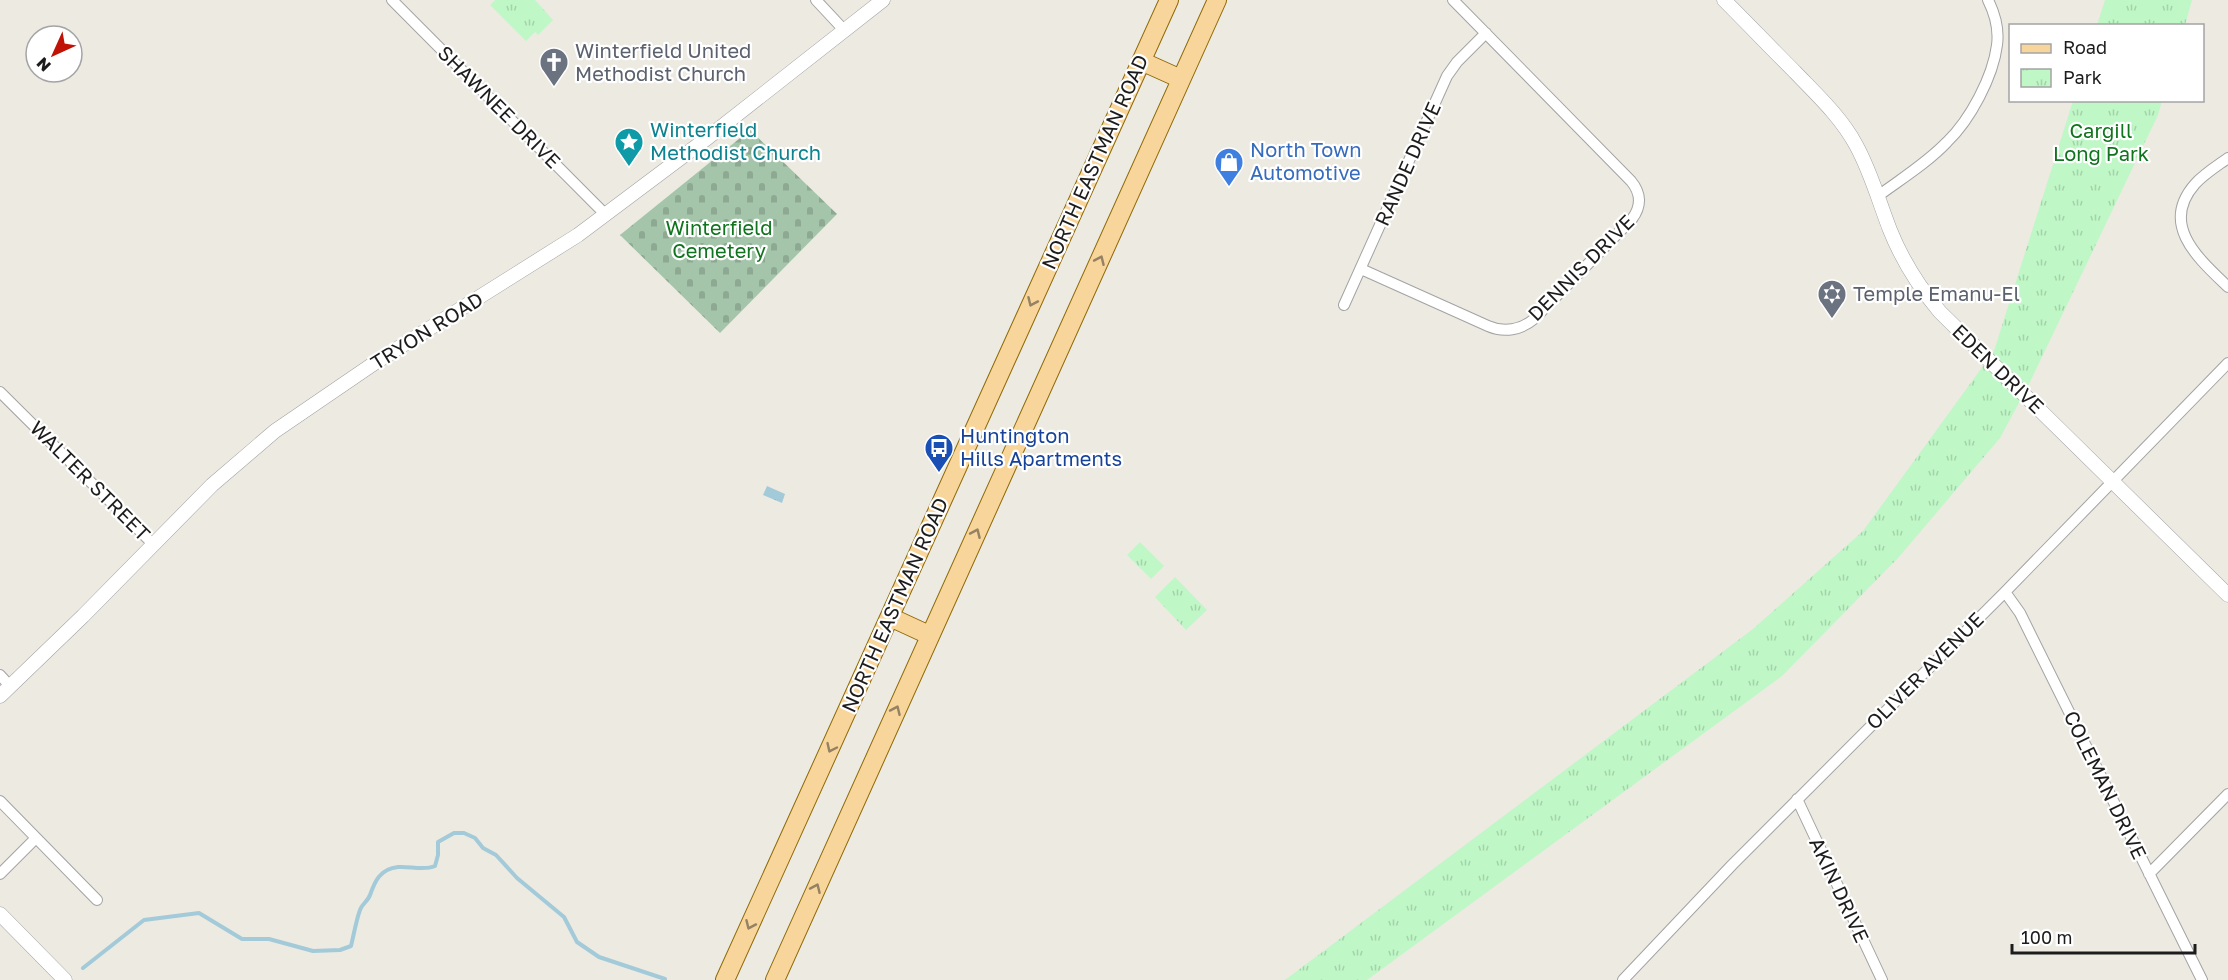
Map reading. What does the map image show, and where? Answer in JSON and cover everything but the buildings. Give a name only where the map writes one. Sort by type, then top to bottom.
[{"type":"main road","name":"NORTH EASTMAN ROAD","points":[[725,980],[1168,0]]},
{"type":"main road","points":[[775,980],[1217,0]]},
{"type":"main road","points":[[1142,61],[1181,80]]},
{"type":"main road","points":[[890,617],[929,635]]},
{"type":"street","name":"SHAWNEE DRIVE","points":[[392,0],[606,214]]},
{"type":"street","points":[[816,0],[844,30]]},
{"type":"street","name":"TRYON ROAD","points":[[5,691],[229,470],[291,419],[376,362],[548,255],[606,214],[714,133],[883,0]]},
{"type":"street","name":"DENNIS DRIVE","points":[[1361,268],[1488,326],[1510,330],[1534,319],[1632,219],[1638,210],[1639,195],[1631,181],[1453,0]]},
{"type":"street","name":"EDEN DRIVE","points":[[1724,0],[1815,92],[1841,123],[1862,158],[1904,261],[1931,301],[1950,323],[2228,595]]},
{"type":"street","points":[[1878,196],[1940,150],[1970,114],[1984,84],[1997,46],[1996,26],[1988,0]]},
{"type":"street","name":"RANDE DRIVE","points":[[1344,305],[1450,71],[1486,33]]},
{"type":"street","points":[[2228,158],[2194,185],[2185,198],[2181,217],[2182,228],[2192,249],[2228,287]]},
{"type":"street","name":"OLIVER AVENUE","points":[[1623,980],[1797,799],[2005,592],[2228,363]]},
{"type":"street","name":"WALTER STREET","points":[[0,392],[154,545]]},
{"type":"street","name":"COLEMAN DRIVE","points":[[2005,592],[2020,613],[2202,980]]},
{"type":"street","points":[[0,675],[5,691]]},
{"type":"street","points":[[2149,874],[2228,794]]},
{"type":"street","name":"AKIN DRIVE","points":[[1797,799],[1882,980]]},
{"type":"street","points":[[0,801],[97,900]]},
{"type":"street","points":[[0,874],[36,838]]},
{"type":"street","points":[[0,914],[65,980]]},
{"type":"green space","points":[[495,0],[535,0],[553,20],[538,35],[535,32],[526,41],[490,5]]},
{"type":"green space","points":[[2105,0],[2192,0],[2185,24],[2097,24]]},
{"type":"green space","name":"Cargill Long Park","points":[[2073,102],[2162,102],[2158,115],[2029,384],[2000,438],[1898,558],[1782,676],[1367,980],[1285,980],[1753,629],[1863,531],[1994,351]]},
{"type":"green space","name":"Winterfield Cemetery","points":[[750,130],[837,214],[720,333],[620,235]]},
{"type":"green space","points":[[1140,542],[1164,566],[1151,579],[1127,555]]},
{"type":"green space","points":[[1175,577],[1207,610],[1186,630],[1155,597]]},
{"type":"water","points":[[767,486],[785,494],[782,503],[763,495]]},
{"type":"waterway","points":[[83,968],[144,920],[199,913],[242,939],[269,939],[313,951],[340,950],[351,946],[360,910],[383,873],[398,867],[435,866],[438,842],[454,833],[464,833],[475,838],[483,848],[496,855],[517,878],[564,917],[577,942],[599,957],[665,979]]},
{"type":"place","name":"Winterfield United Methodist Church","points":[[554,88]]},
{"type":"place","name":"Winterfield Methodist Church","points":[[629,168]]},
{"type":"place","name":"North Town Automotive","points":[[1229,188]]},
{"type":"place","name":"Temple Emanu-El","points":[[1832,320]]},
{"type":"place","name":"Huntington Hills Apartments","points":[[939,474]]}]
